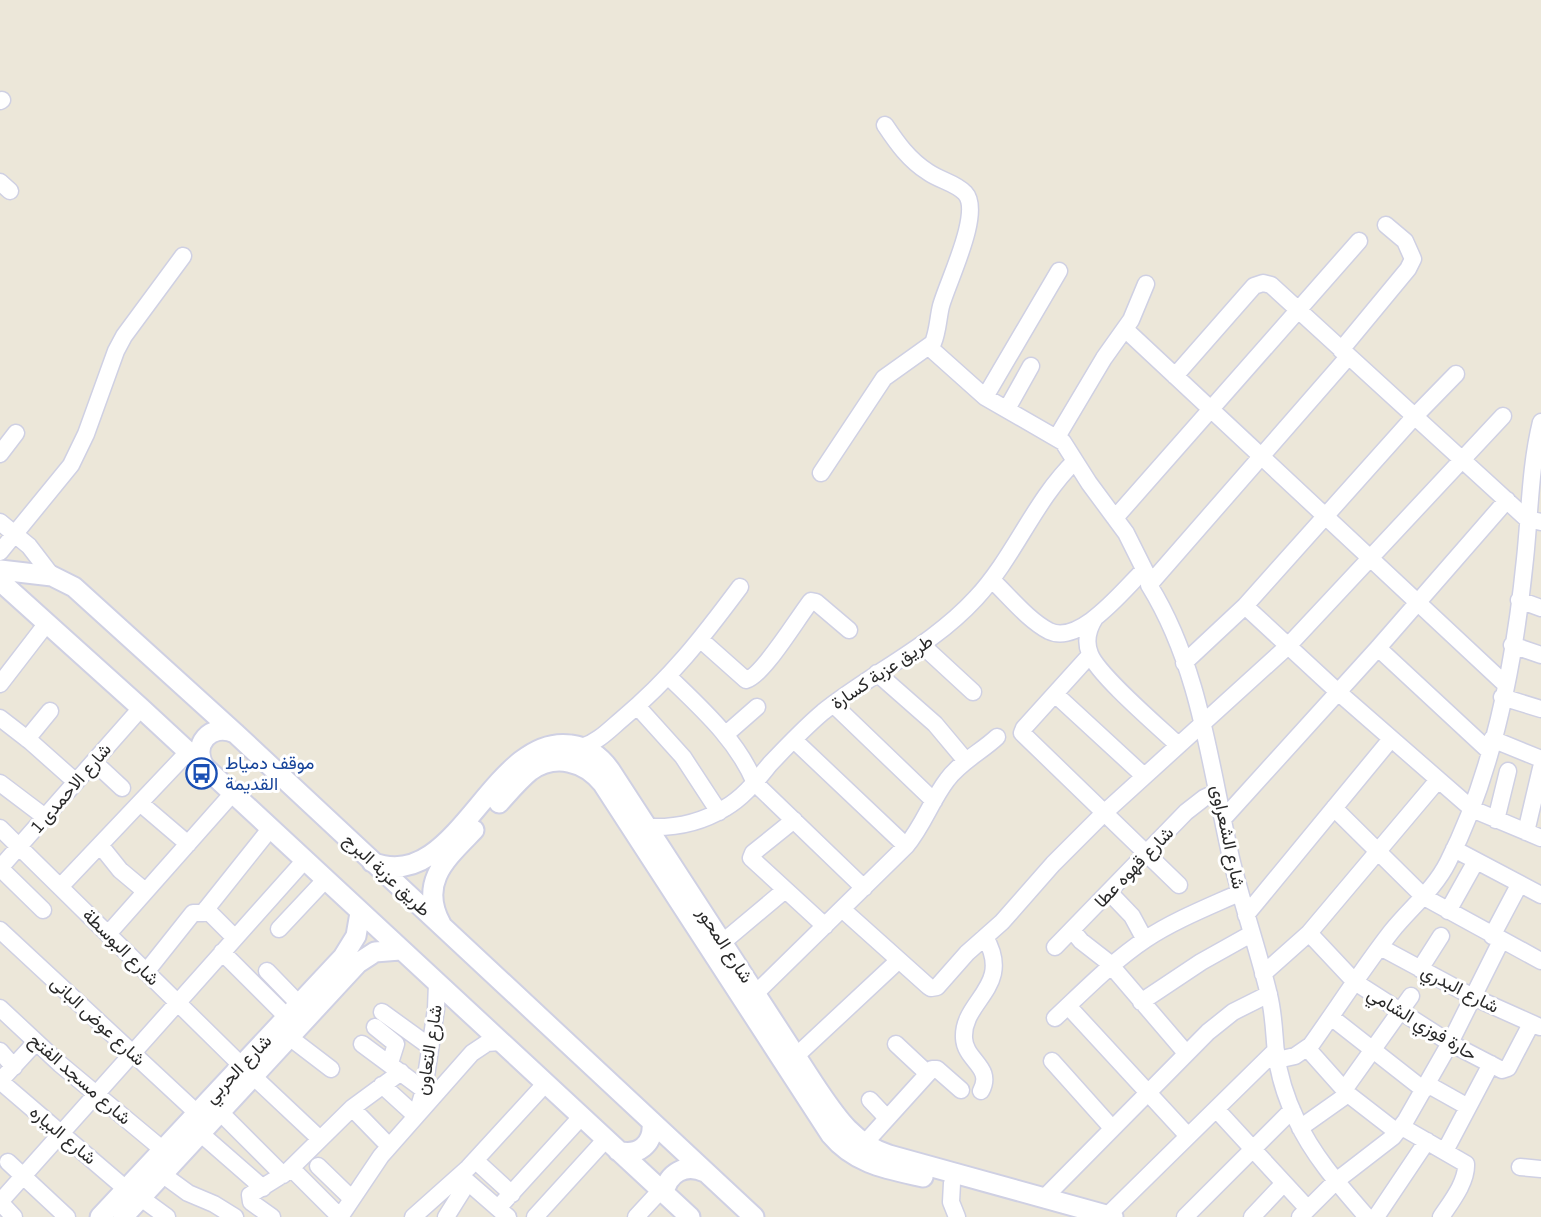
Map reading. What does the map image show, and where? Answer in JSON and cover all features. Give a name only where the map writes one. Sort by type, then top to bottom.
[{"type":"street","points":[[821,473],[884,378],[929,347],[935,338],[942,306],[962,250],[971,207],[965,193],[911,159],[885,125]]},
{"type":"street","points":[[992,580],[1037,622],[1055,633],[1077,631],[1147,577],[1261,457],[1345,354],[1408,270],[1413,259],[1405,241],[1386,225]]},
{"type":"street","points":[[1115,518],[1359,241]]},
{"type":"street","points":[[0,552],[71,465],[83,442],[124,336],[183,256]]},
{"type":"street","points":[[985,397],[1059,271]]},
{"type":"street","points":[[1175,376],[1254,286],[1263,283],[1271,285],[1461,459],[1534,520]]},
{"type":"street","points":[[929,347],[985,397],[1057,437],[1104,358],[1126,330],[1146,284]]},
{"type":"street","points":[[1126,330],[1371,558],[1504,690],[1541,709]]},
{"type":"street","points":[[1007,410],[1031,366]]},
{"type":"street","points":[[1184,663],[1245,606],[1455,374]]},
{"type":"street","points":[[842,909],[928,986],[935,988],[967,953],[1007,916],[1053,864],[1143,775],[1204,724],[1288,646],[1503,416]]},
{"type":"street","points":[[1111,1216],[1188,1136],[1276,1055],[1291,1058],[1307,1048],[1397,924],[1424,897],[1441,874],[1472,809],[1504,690],[1519,600],[1533,551],[1541,422]]},
{"type":"street","points":[[0,454],[16,433]]},
{"type":"street","name":"شارع الشعراوى","points":[[1057,437],[1068,448],[1131,542],[1161,604],[1204,724],[1239,893],[1269,994],[1276,1055],[1292,1110],[1316,1156],[1366,1216]]},
{"type":"street","name":"طريق عزبة كسارة","points":[[649,827],[688,824],[719,812],[736,801],[794,740],[834,704],[922,645],[960,615],[992,580],[1011,554],[1045,495],[1075,461]]},
{"type":"street","points":[[1223,819],[1507,500]]},
{"type":"street","points":[[0,522],[29,545],[52,576]]},
{"type":"street","name":"طريق عزبة البرج","points":[[0,570],[52,576],[74,587],[235,733],[754,1217]]},
{"type":"street","points":[[0,580],[688,1216]]},
{"type":"street","points":[[582,747],[594,742],[669,677],[701,640],[740,587]]},
{"type":"street","points":[[1519,600],[1541,608]]},
{"type":"street","points":[[701,640],[746,680],[754,676],[779,646],[811,601],[816,601],[849,630]]},
{"type":"street","points":[[1245,606],[1338,692],[1472,809],[1534,835],[1541,768]]},
{"type":"street","points":[[1095,617],[1088,633],[1090,655],[1100,670],[1178,745]]},
{"type":"street","points":[[0,684],[5,667],[47,623]]},
{"type":"street","points":[[922,645],[973,692]]},
{"type":"street","points":[[1512,645],[1541,655]]},
{"type":"street","points":[[1378,648],[1491,745],[1541,759]]},
{"type":"street","points":[[1090,655],[1023,729],[1023,735],[1179,886]]},
{"type":"street","points":[[877,673],[935,724],[966,761]]},
{"type":"street","points":[[669,677],[725,734],[747,764],[755,783],[864,888]]},
{"type":"street","points":[[1055,694],[1143,775]]},
{"type":"street","points":[[834,704],[934,801]]},
{"type":"street","points":[[637,706],[683,757],[719,812]]},
{"type":"street","points":[[725,734],[757,707]]},
{"type":"street","name":"شارع الاحمدى 1","points":[[0,868],[141,708]]},
{"type":"street","points":[[27,739],[50,711]]},
{"type":"street","points":[[0,718],[76,782]]},
{"type":"street","points":[[205,768],[199,751],[205,737],[221,729],[235,733]]},
{"type":"street","points":[[756,993],[906,846],[922,825],[947,779],[997,737]]},
{"type":"street","points":[[1246,915],[1391,739]]},
{"type":"street","points":[[794,740],[906,846]]},
{"type":"street","name":"شارع المحور","points":[[444,928],[435,909],[433,893],[438,859],[523,758],[551,745],[582,747],[606,764],[649,827],[796,1056],[831,1135],[843,1148],[858,1158],[886,1169],[952,1183],[1073,1217]]},
{"type":"street","points":[[60,887],[188,752]]},
{"type":"street","name":"شارع المحور","points":[[372,862],[401,867],[438,859],[533,769],[545,763],[560,761],[588,769],[603,784],[808,1088],[844,1127],[864,1144],[889,1155],[1111,1216]]},
{"type":"street","points":[[93,762],[122,788]]},
{"type":"street","points":[[1496,820],[1508,771]]},
{"type":"street","points":[[1263,974],[1310,933],[1438,780]]},
{"type":"street","points":[[0,783],[45,817]]},
{"type":"street","name":"شارع قهوه عطا","points":[[1055,947],[1192,807],[1217,793]]},
{"type":"street","points":[[108,934],[232,794]]},
{"type":"street","points":[[140,803],[188,844]]},
{"type":"street","points":[[1334,808],[1424,897],[1541,961]]},
{"type":"street","points":[[794,820],[751,856],[754,862],[825,926]]},
{"type":"street","name":"شارع البوسطة","points":[[0,828],[247,1071],[320,1139]]},
{"type":"street","points":[[146,972],[193,913],[201,914],[206,909],[270,829]]},
{"type":"street","points":[[100,845],[121,870],[145,891]]},
{"type":"street","points":[[1454,849],[1541,895]]},
{"type":"street","points":[[14,1217],[0,1202],[304,861]]},
{"type":"street","points":[[1448,911],[1476,861]]},
{"type":"street","points":[[0,868],[43,910]]},
{"type":"street","points":[[279,929],[325,880]]},
{"type":"street","points":[[1307,1210],[1336,1181],[1399,1130],[1450,1043],[1473,997],[1519,885]]},
{"type":"street","points":[[723,942],[785,890]]},
{"type":"street","points":[[1109,892],[1132,916],[1145,940]]},
{"type":"street","points":[[1055,1018],[1111,966],[1145,940],[1173,923],[1239,893]]},
{"type":"street","points":[[206,909],[235,937]]},
{"type":"street","name":"شارع الحربي","points":[[100,1217],[162,1174],[220,1112],[247,1071],[349,949],[357,931],[360,912]]},
{"type":"street","name":"شارع عوض البانى","points":[[0,930],[196,1112]]},
{"type":"street","points":[[1072,930],[1111,966],[1186,1053]]},
{"type":"street","name":"حارة فوزي الشامي","points":[[1310,933],[1355,982],[1450,1043],[1491,1064]]},
{"type":"street","points":[[1142,1002],[1201,962],[1251,934]]},
{"type":"street","points":[[1420,969],[1441,936]]},
{"type":"street","points":[[981,1091],[985,1082],[984,1072],[967,1051],[964,1035],[968,1019],[993,975],[992,953],[985,937]]},
{"type":"street","name":"شارع البدري","points":[[1380,947],[1473,997],[1536,1026]]},
{"type":"street","name":"شارع الحربي","points":[[288,1021],[362,960],[380,950],[400,950]]},
{"type":"street","points":[[222,952],[331,1069]]},
{"type":"street","points":[[796,1056],[899,960]]},
{"type":"street","points":[[267,971],[288,1021]]},
{"type":"street","name":"شارع التعاون","points":[[416,1116],[424,1090],[437,1003],[436,984]]},
{"type":"street","points":[[1044,1198],[1186,1053],[1227,1017],[1269,994]]},
{"type":"street","points":[[1300,1128],[1346,1092],[1411,996]]},
{"type":"street","points":[[1068,1006],[1188,1136]]},
{"type":"street","name":"شارع مسجد الفتح","points":[[0,1008],[162,1149]]},
{"type":"street","points":[[1331,1017],[1425,1087],[1468,1107]]},
{"type":"street","points":[[267,1216],[250,1198],[251,1193],[287,1171],[352,1108],[382,1085],[395,1068],[396,1044],[378,1019],[429,1046]]},
{"type":"street","points":[[1445,1151],[1491,1064],[1503,1070],[1508,1068],[1536,1026]]},
{"type":"street","points":[[0,1081],[36,1042]]},
{"type":"street","name":"شارع التعاون","points":[[340,1217],[389,1146],[475,1049],[487,1043],[500,1042]]},
{"type":"street","points":[[362,1044],[424,1090]]},
{"type":"street","points":[[896,1044],[927,1073]]},
{"type":"street","points":[[1307,1048],[1346,1092],[1399,1130],[1464,1162],[1466,1168],[1458,1189],[1441,1217]]},
{"type":"street","points":[[0,1051],[14,1067]]},
{"type":"street","points":[[1052,1061],[1112,1128]]},
{"type":"street","points":[[864,1144],[932,1069],[937,1069],[961,1090]]},
{"type":"street","name":"شارع الحربي","points":[[123,1217],[133,1193],[162,1149],[196,1112],[247,1071]]},
{"type":"street","name":"شارع البياره","points":[[0,1081],[133,1193],[167,1217]]},
{"type":"street","points":[[446,1217],[476,1161],[545,1084]]},
{"type":"street","points":[[382,1085],[416,1116]]},
{"type":"street","points":[[870,1100],[887,1118]]},
{"type":"street","points":[[352,1108],[389,1146]]},
{"type":"street","points":[[1216,1109],[1307,1210],[1324,1217]]},
{"type":"street","points":[[1185,1217],[1292,1110]]},
{"type":"street","points":[[220,1112],[340,1217]]},
{"type":"street","points":[[464,1179],[503,1213],[512,1194],[581,1117]]},
{"type":"street","points":[[612,1145],[629,1153],[644,1148],[651,1138],[652,1123]]},
{"type":"street","points":[[200,1133],[263,1188]]},
{"type":"street","points":[[1366,1216],[1426,1141]]},
{"type":"street","points":[[543,1214],[612,1145]]},
{"type":"street","points":[[476,1161],[512,1194]]},
{"type":"street","points":[[8,1162],[67,1217]]},
{"type":"street","points":[[318,1166],[351,1198]]},
{"type":"street","points":[[1520,1167],[1541,1169]]},
{"type":"street","points":[[636,1217],[662,1192],[678,1171],[690,1168],[705,1172]]},
{"type":"street","points":[[162,1174],[188,1193],[235,1217]]},
{"type":"street","points":[[413,1217],[464,1179]]},
{"type":"street","points":[[952,1183],[951,1202],[957,1217]]},
{"type":"street","points":[[1252,1217],[1284,1183]]},
{"type":"place","name":"موقف دمياط القديمة","points":[[202,773]]}]
